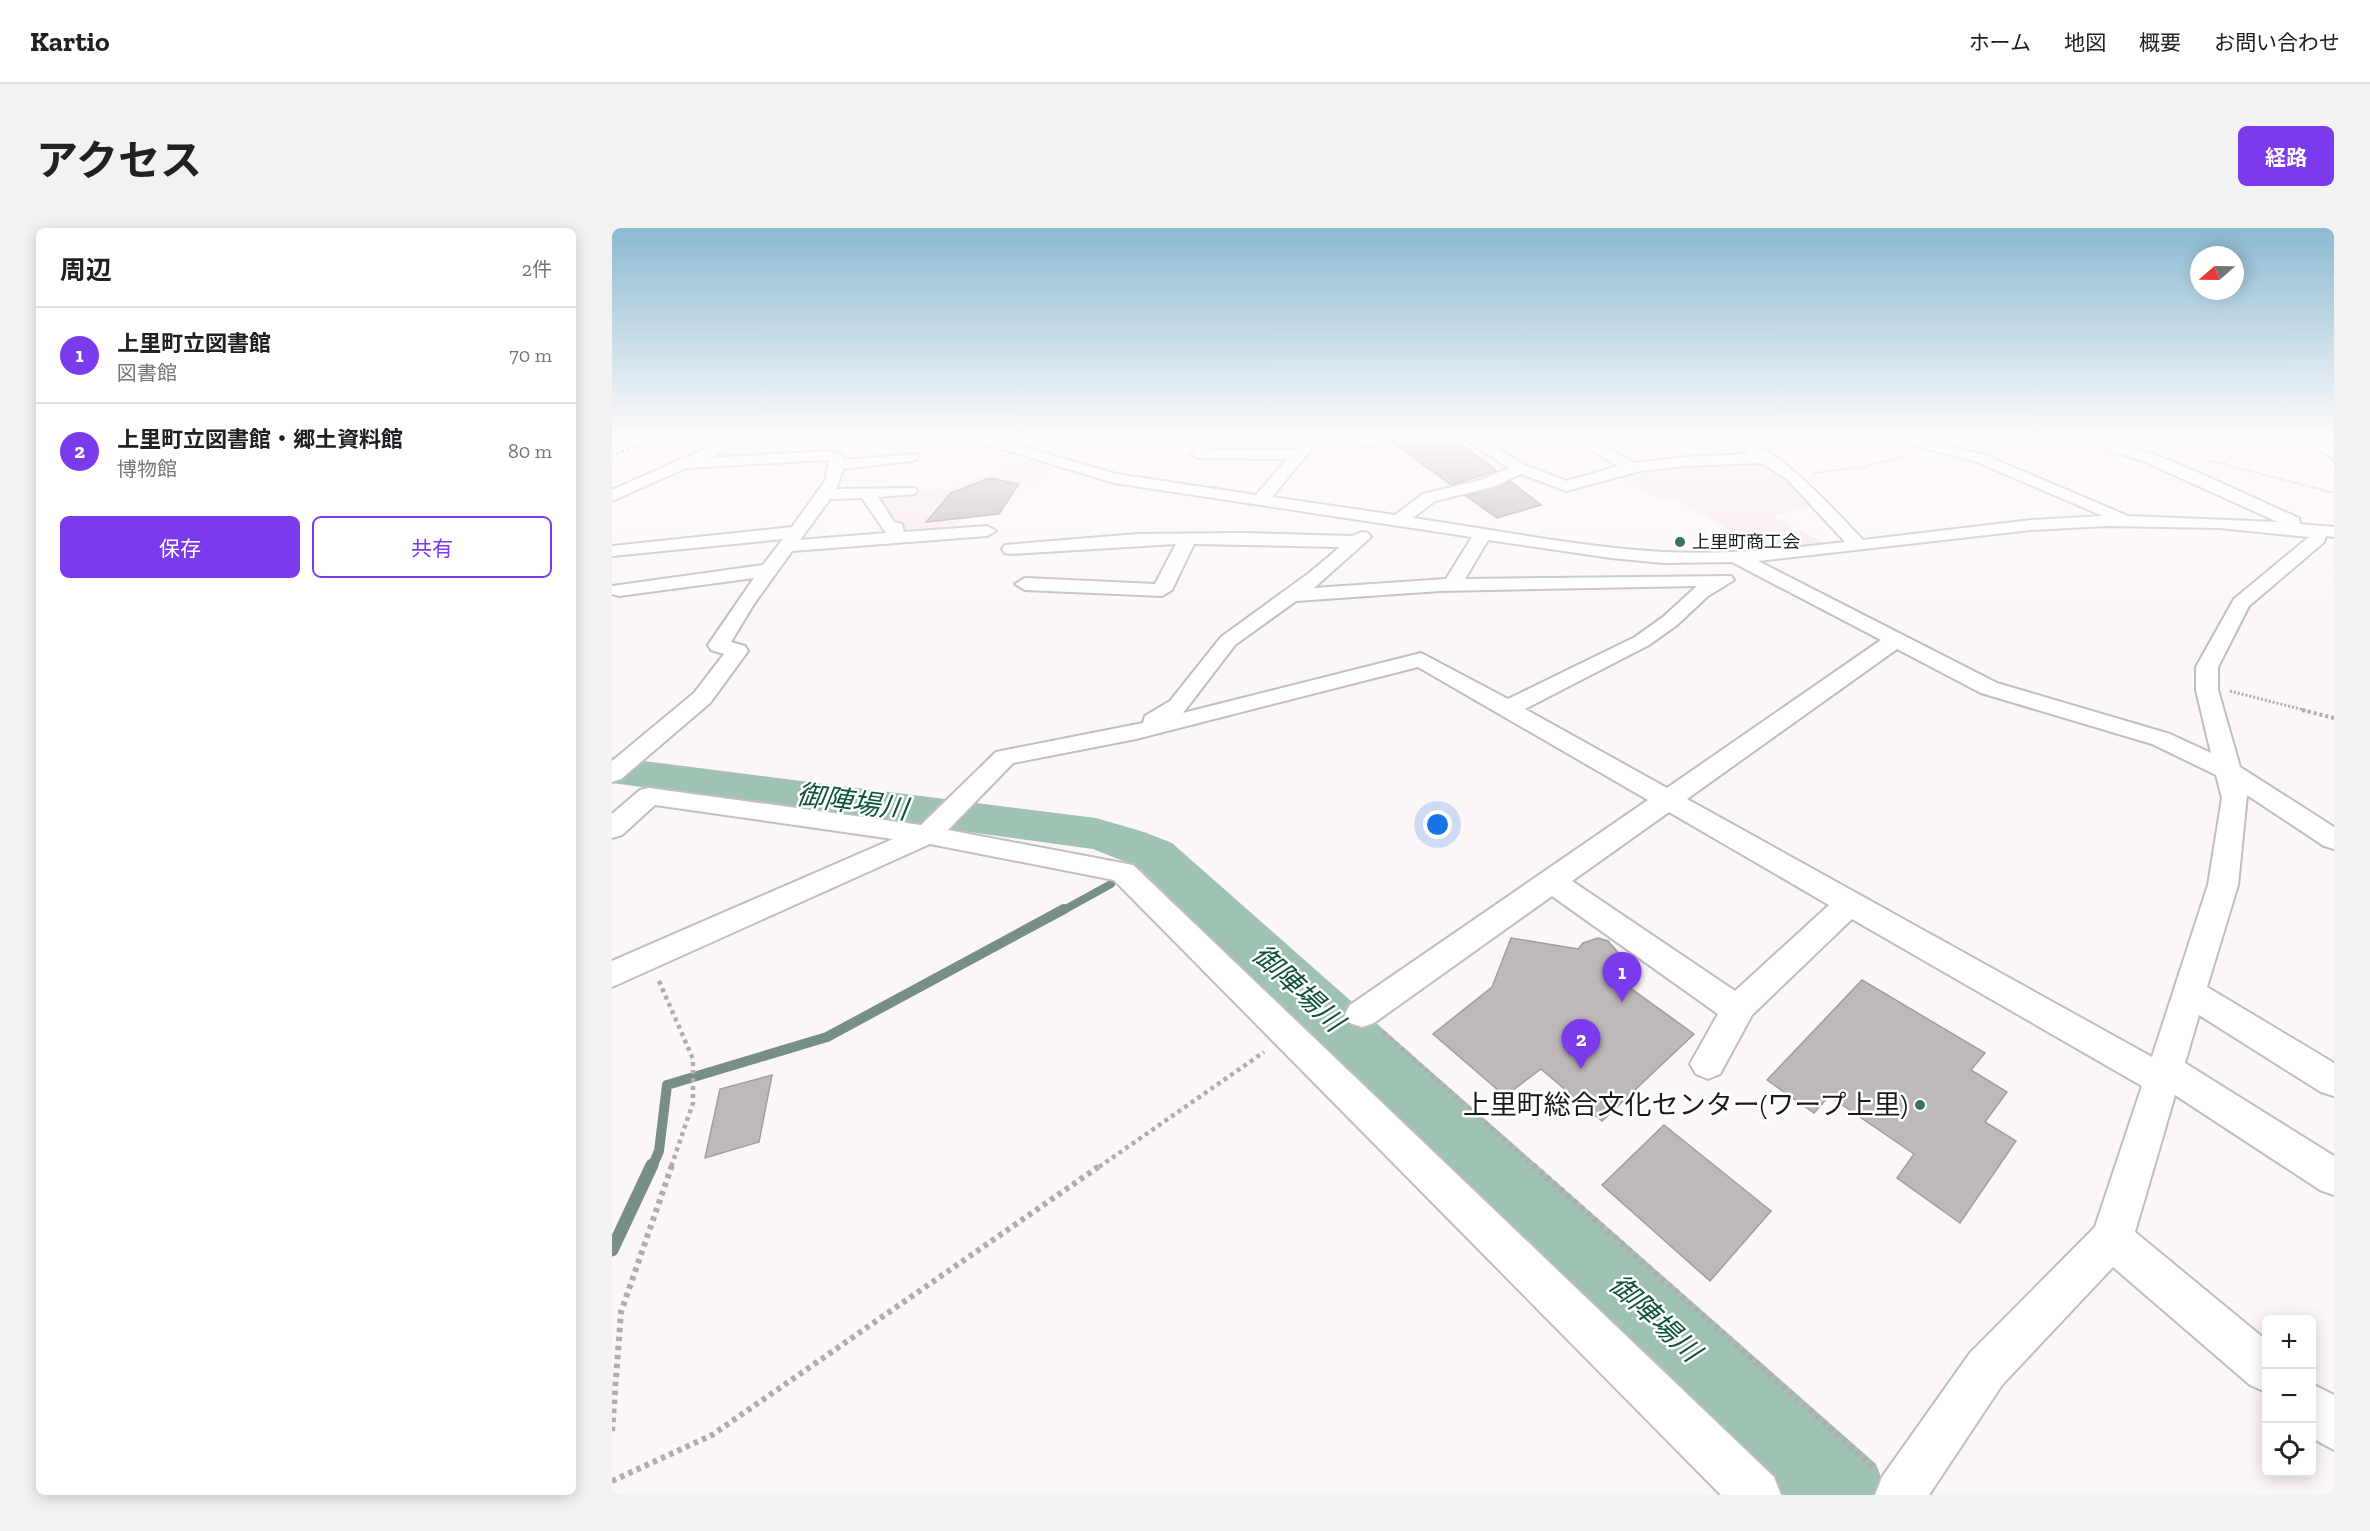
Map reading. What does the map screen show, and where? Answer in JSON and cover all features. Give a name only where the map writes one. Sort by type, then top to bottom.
[{"type":"street","points":[[618,769],[702,698],[737,651],[719,645],[769,570],[825,494]]},
{"type":"street","points":[[868,494],[888,526],[896,528],[893,538]]},
{"type":"street","points":[[1233,494],[1483,534],[1641,556],[1745,562],[1858,545],[2039,524],[2127,520],[2219,523],[2327,534]]},
{"type":"street","points":[[1261,498],[1264,494]]},
{"type":"street","points":[[1136,732],[1178,706],[1228,641],[1390,519],[1429,497],[1442,494]]},
{"type":"street","points":[[1810,494],[1858,545]]},
{"type":"street","points":[[2065,494],[2127,520]]},
{"type":"street","points":[[2233,494],[2327,534]]},
{"type":"street","points":[[612,551],[791,539],[893,538],[987,531]]},
{"type":"street","points":[[1452,585],[1483,534]]},
{"type":"street","points":[[1901,1494],[1986,1369],[2112,1239],[2223,885],[2235,798],[2207,685],[2207,667],[2241,603],[2318,538],[2327,534]]},
{"type":"street","points":[[1011,549],[1138,539],[1357,542]]},
{"type":"street","points":[[1025,584],[1162,590],[1187,539]]},
{"type":"street","points":[[1506,709],[1642,641],[1670,621],[1701,592],[1724,580],[1745,562]]},
{"type":"street","points":[[1745,562],[1989,688],[2161,739],[2229,771],[2334,840]]},
{"type":"street","points":[[619,590],[769,570]]},
{"type":"street","points":[[1292,595],[1452,585],[1724,580]]},
{"type":"street","points":[[1362,1014],[1896,640]]},
{"type":"street","points":[[612,975],[930,832],[1005,757],[1136,732],[1421,660],[1850,903],[2164,1074],[2334,1177]]},
{"type":"street","points":[[612,829],[649,796],[930,832],[1123,872],[1756,1495]]},
{"type":"street","points":[[1551,881],[1737,1010]]},
{"type":"street","points":[[1708,1064],[1737,1010],[1850,903]]},
{"type":"street","points":[[2191,993],[2334,1082]]},
{"type":"street","points":[[2112,1239],[2265,1369]]},
{"type":"street","points":[[2316,1410],[2334,1426]]},
{"type":"path","points":[[2207,685],[2334,718]]},
{"type":"path","points":[[612,1431],[621,1312],[693,1103],[693,1059],[649,958]]},
{"type":"path","points":[[1362,1014],[1901,1494]]},
{"type":"path","points":[[612,1481],[712,1435],[1288,1035]]},
{"type":"shaded area","points":[[872,494],[1012,494],[999,514],[964,517],[954,529],[899,535]]},
{"type":"shaded area","points":[[1649,494],[1802,494],[1814,506],[1772,516],[1824,543],[1764,549],[1672,497],[1658,499]]},
{"type":"building","points":[[950,494],[1012,494],[999,514],[926,522]]},
{"type":"building","points":[[1527,494],[1541,505],[1497,518],[1466,496]]},
{"type":"building","points":[[1511,938],[1578,949],[1583,943],[1598,938],[1608,941],[1622,957],[1622,982],[1694,1034],[1602,1121],[1541,1069],[1505,1096],[1433,1034],[1492,987]]},
{"type":"building","name":"上里町総合文化センター(ワープ上里)","points":[[1862,980],[1985,1053],[1971,1070],[2007,1092],[1985,1122],[2016,1141],[1960,1223],[1897,1178],[1914,1154],[1829,1096],[1814,1113],[1767,1080]]},
{"type":"building","points":[[772,1075],[759,1142],[705,1158],[720,1089]]},
{"type":"building","points":[[1664,1125],[1771,1211],[1710,1281],[1602,1185]]},
{"type":"waterway","name":"御陣場川","points":[[612,770],[1096,834],[1127,843],[1155,855],[1845,1495]]},
{"type":"waterway","points":[[1139,866],[1155,855]]},
{"type":"waterway","points":[[1062,911],[1111,884]]},
{"type":"waterway","points":[[652,1167],[659,1151],[667,1085],[827,1037],[1064,909]]},
{"type":"waterway","points":[[612,1250],[652,1165]]},
{"type":"place","name":"上里町商工会","points":[[1680,542]]},
{"type":"place","name":"上里町立図書館","points":[[1622,1002]]},
{"type":"place","name":"上里町立図書館・郷土資料館","points":[[1581,1069]]},
{"type":"place","name":"上里町総合文化センター(ワープ上里)","points":[[1920,1105]]}]
